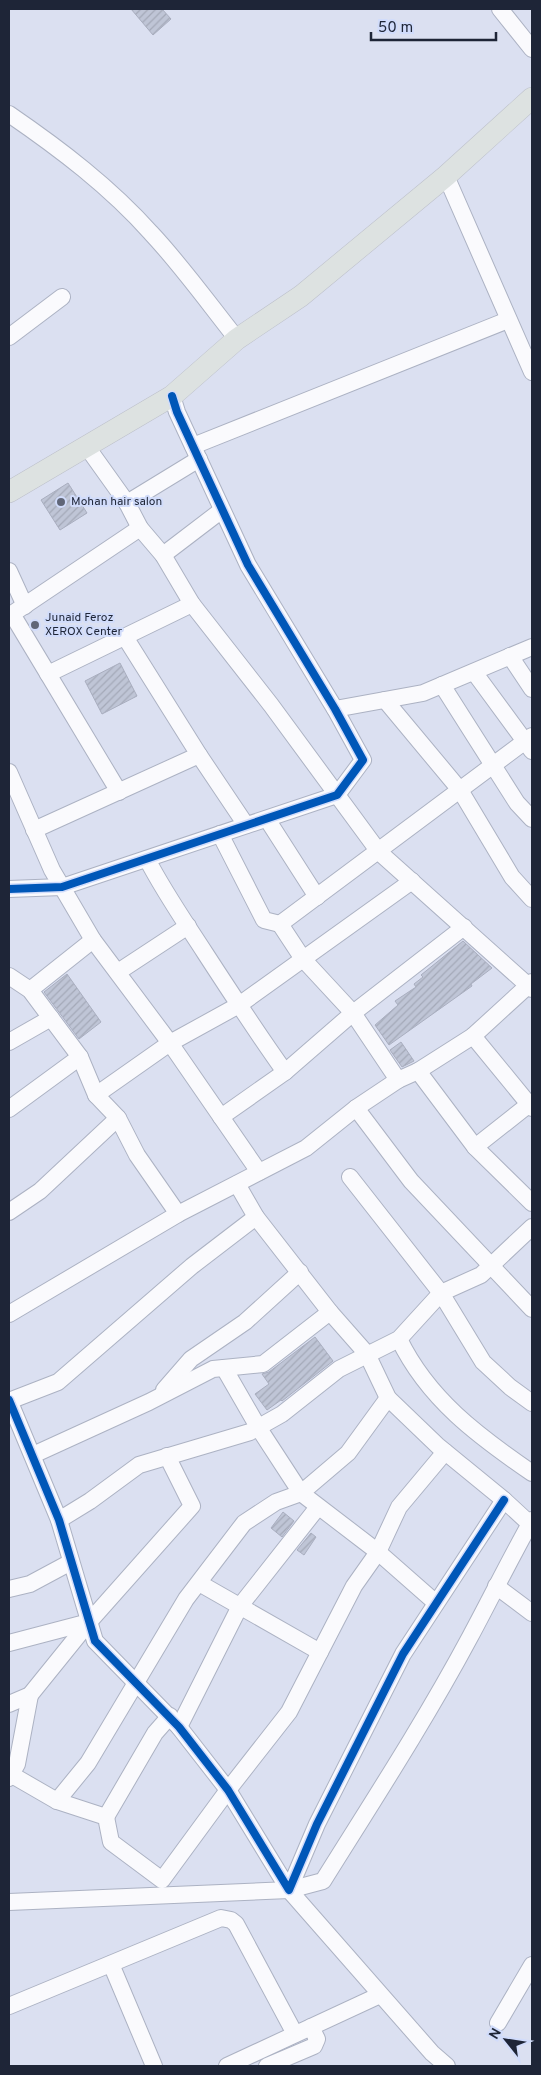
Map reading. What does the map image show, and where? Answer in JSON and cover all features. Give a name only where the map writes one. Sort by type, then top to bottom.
[{"type":"main road","points":[[9,492],[172,396],[237,339],[301,296],[446,176],[532,98]]},
{"type":"street","points":[[500,9],[532,49]]},
{"type":"street","points":[[9,114],[54,145],[131,213],[152,234],[237,339]]},
{"type":"street","points":[[446,176],[532,372]]},
{"type":"street","points":[[9,337],[62,297]]},
{"type":"street","points":[[127,503],[196,452],[508,320]]},
{"type":"street","points":[[9,889],[62,887],[337,795],[363,760],[336,709],[248,565],[172,396]]},
{"type":"street","points":[[9,1314],[178,1214],[306,1148],[356,1108],[398,1080],[418,1071],[473,1036],[531,986],[379,852],[192,604],[163,554],[140,528],[127,503],[87,447]]},
{"type":"street","points":[[163,554],[222,510]]},
{"type":"street","points":[[15,612],[140,528]]},
{"type":"street","points":[[9,571],[15,612],[48,674],[119,792]]},
{"type":"street","points":[[48,674],[192,604]]},
{"type":"street","points":[[125,636],[199,755],[246,825]]},
{"type":"street","points":[[336,709],[424,693],[532,646]]},
{"type":"street","points":[[510,656],[532,690]]},
{"type":"street","points":[[280,924],[379,852],[492,765],[530,743],[474,672]]},
{"type":"street","points":[[442,685],[517,803],[532,819]]},
{"type":"street","points":[[385,700],[460,790],[512,877],[532,899]]},
{"type":"street","points":[[34,830],[199,755]]},
{"type":"street","points":[[9,772],[52,870],[93,940],[170,1043],[259,1172]]},
{"type":"street","points":[[267,818],[317,897]]},
{"type":"street","points":[[220,834],[264,920],[280,924],[303,959],[353,1013],[398,1080]]},
{"type":"street","points":[[147,859],[158,880],[285,1072]]},
{"type":"street","points":[[96,1095],[170,1043],[239,1005],[412,881]]},
{"type":"street","points":[[118,972],[188,926]]},
{"type":"street","points":[[221,1117],[285,1072],[353,1013],[464,927]]},
{"type":"street","points":[[30,990],[93,940]]},
{"type":"street","points":[[9,976],[30,990],[80,1057],[96,1095],[118,1118],[136,1155],[178,1214]]},
{"type":"street","points":[[9,1042],[51,1018]]},
{"type":"street","points":[[473,1036],[531,1104],[475,1147]]},
{"type":"street","points":[[9,1109],[80,1057]]},
{"type":"street","points":[[418,1071],[475,1147],[532,1203]]},
{"type":"street","points":[[356,1108],[411,1181],[492,1264],[532,1309]]},
{"type":"street","points":[[11,1205],[40,1191],[118,1118]]},
{"type":"street","points":[[350,1177],[441,1293],[483,1362],[510,1388],[532,1403]]},
{"type":"street","points":[[9,1902],[289,1890],[323,1881],[409,1743],[470,1637],[531,1522],[445,1452],[388,1398],[368,1354],[330,1312],[256,1217],[237,1184]]},
{"type":"street","points":[[256,1217],[192,1266],[58,1382],[9,1400],[59,1520],[95,1641],[174,1721],[228,1790],[289,1890],[432,2053],[447,2066]]},
{"type":"street","points":[[59,1520],[90,1501],[139,1465],[250,1432],[282,1414],[339,1369],[399,1338],[441,1293],[481,1275],[532,1227]]},
{"type":"street","points":[[158,1397],[191,1360],[245,1322],[300,1272]]},
{"type":"street","points":[[33,1455],[158,1397],[213,1369],[263,1364],[330,1312]]},
{"type":"street","points":[[399,1338],[408,1357],[444,1405],[482,1438],[532,1473]]},
{"type":"street","points":[[224,1368],[258,1427],[301,1493],[378,1552],[436,1603]]},
{"type":"street","points":[[57,1801],[88,1763],[186,1599],[244,1523],[276,1502],[301,1493],[348,1453],[388,1398]]},
{"type":"street","points":[[318,1506],[240,1606],[174,1721],[155,1733],[106,1817],[111,1842],[162,1880],[228,1790],[289,1712],[354,1586],[378,1552],[399,1507],[445,1452]]},
{"type":"street","points":[[9,1704],[30,1695],[89,1622],[192,1506],[167,1456]]},
{"type":"street","points":[[289,1890],[318,1824],[403,1654],[504,1500]]},
{"type":"street","points":[[9,1589],[30,1584],[72,1562]]},
{"type":"street","points":[[199,1582],[320,1652]]},
{"type":"street","points":[[496,1586],[532,1613]]},
{"type":"street","points":[[9,1643],[89,1622]]},
{"type":"street","points":[[30,1695],[17,1764],[10,1776],[57,1801],[106,1817]]},
{"type":"street","points":[[9,2006],[222,1918],[226,1918],[236,1924],[295,2034]]},
{"type":"street","points":[[111,1964],[154,2066]]},
{"type":"street","points":[[498,2023],[532,1965]]},
{"type":"street","points":[[227,2066],[380,1995]]},
{"type":"street","points":[[267,2066],[314,2046],[317,2039],[311,2027]]},
{"type":"building","points":[[131,9],[162,9],[171,19],[153,35]]},
{"type":"building","points":[[68,483],[87,513],[60,530],[41,500]]},
{"type":"building","points":[[120,663],[137,696],[102,714],[85,681]]},
{"type":"building","points":[[463,941],[492,968],[471,984],[472,986],[389,1045],[375,1025],[398,1005],[395,1001],[416,987],[414,984],[423,977],[421,975]]},
{"type":"building","points":[[67,974],[101,1022],[79,1039],[44,992]]},
{"type":"building","points":[[401,1042],[414,1061],[402,1067],[390,1050]]},
{"type":"building","points":[[315,1337],[333,1361],[282,1401],[267,1410],[255,1394],[269,1384],[262,1374],[269,1372]]},
{"type":"building","points":[[283,1512],[294,1521],[282,1537],[271,1528]]},
{"type":"building","points":[[311,1533],[316,1537],[304,1555],[297,1550]]},
{"type":"cycle path","points":[[9,889],[62,887],[337,795],[363,760],[335,709],[248,565],[177,412],[172,396]]},
{"type":"cycle path","points":[[9,1400],[59,1520],[95,1641],[179,1727],[228,1790],[289,1890],[317,1824],[403,1654],[504,1500]]},
{"type":"place","name":"Mohan hair salon","points":[[61,502]]},
{"type":"place","name":"Junaid Feroz XEROX Center","points":[[35,625]]}]
